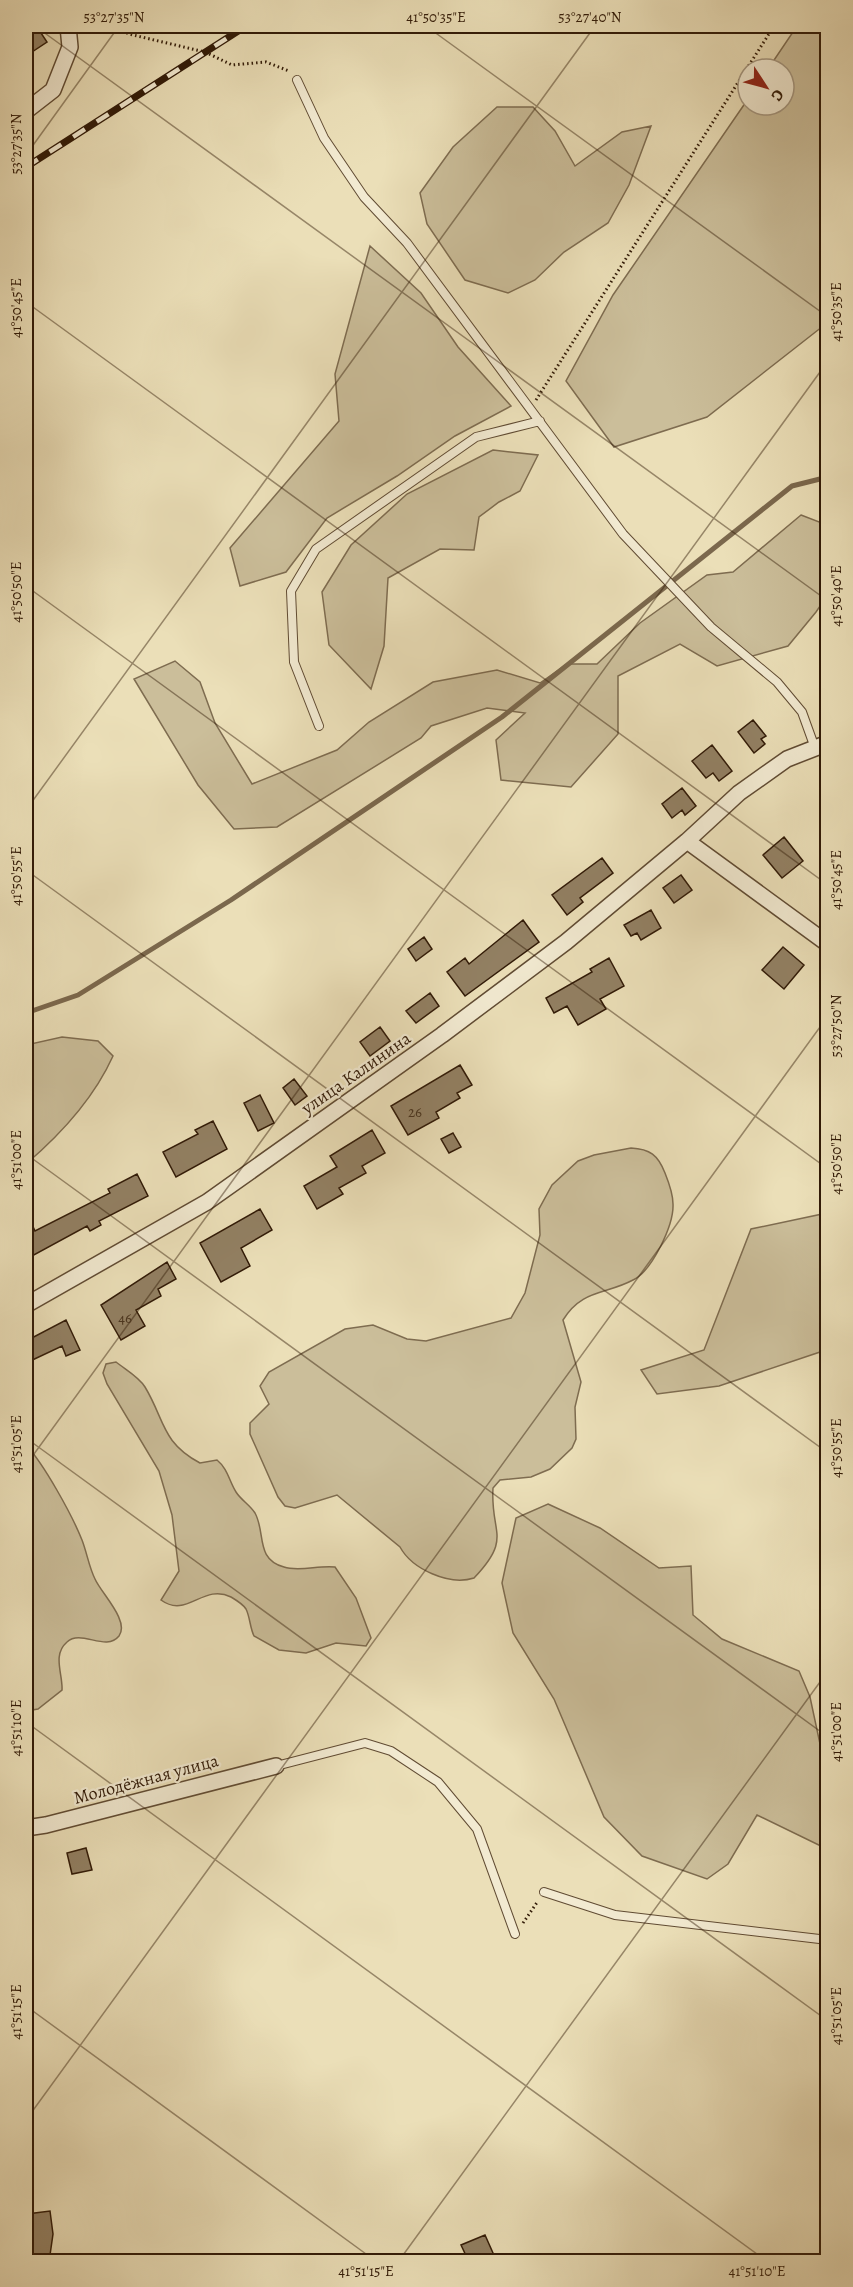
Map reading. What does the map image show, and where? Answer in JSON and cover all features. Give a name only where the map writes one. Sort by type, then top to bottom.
[{"type":"street","points":[[26,111],[53,90],[70,46],[68,26]]},
{"type":"street","name":"улица Калинина","points":[[26,1305],[207,1202],[462,1021],[566,942],[687,841],[739,793],[787,759],[821,745]]},
{"type":"street","points":[[687,841],[828,944]]},
{"type":"street","name":"Молодёжная улица","points":[[26,1828],[46,1826],[276,1766]]},
{"type":"lane","points":[[297,80],[324,138],[364,197],[407,243],[623,534],[711,627],[777,682],[802,712],[821,745]]},
{"type":"lane","points":[[319,726],[294,662],[291,591],[316,549],[476,437],[540,421]]},
{"type":"lane","points":[[276,1766],[365,1743],[391,1751],[438,1782],[477,1829],[515,1934]]},
{"type":"lane","points":[[544,1892],[615,1915],[828,1940]]},
{"type":"path","points":[[105,26],[205,52],[232,65],[266,62],[285,68],[297,80]]},
{"type":"path","points":[[531,409],[774,26]]},
{"type":"path","points":[[515,1934],[544,1892]]},
{"type":"shaded area","points":[[797,26],[827,26],[827,323],[707,417],[614,447],[566,381],[613,295],[736,116],[796,117],[796,57],[776,57]]},
{"type":"shaded area","points":[[497,107],[533,107],[555,131],[575,166],[622,132],[651,126],[629,185],[608,223],[564,252],[535,280],[508,293],[465,280],[427,224],[420,193],[453,147]]},
{"type":"shaded area","points":[[370,246],[421,293],[458,347],[511,406],[455,436],[397,476],[327,518],[286,572],[240,586],[230,548],[339,421],[335,374]]},
{"type":"shaded area","points":[[493,450],[538,455],[520,491],[499,502],[479,517],[474,550],[440,549],[388,578],[384,646],[371,689],[329,645],[322,592],[351,545],[407,494]]},
{"type":"shaded area","points":[[801,515],[819,522],[827,516],[827,596],[788,646],[717,666],[680,644],[618,676],[618,734],[571,787],[501,780],[496,740],[525,713],[487,708],[431,726],[421,738],[277,827],[234,829],[198,785],[134,679],[175,661],[200,682],[215,723],[252,784],[337,750],[369,722],[433,682],[497,670],[540,683],[567,664],[597,664],[640,623],[707,575],[733,572]]},
{"type":"shaded area","points":[[62,1037],[98,1041],[113,1056],[96,1087],[75,1115],[26,1164],[26,1045]]},
{"type":"shaded area","points":[[631,1148],[653,1154],[665,1173],[672,1192],[673,1204],[666,1235],[654,1258],[640,1275],[623,1285],[586,1298],[570,1310],[563,1320],[581,1382],[575,1407],[576,1439],[572,1448],[550,1469],[531,1477],[500,1480],[493,1488],[496,1544],[486,1564],[474,1578],[454,1580],[422,1569],[400,1547],[337,1495],[295,1508],[285,1506],[278,1497],[250,1434],[250,1423],[269,1404],[260,1386],[269,1372],[345,1329],[373,1325],[407,1339],[426,1341],[511,1318],[525,1293],[540,1235],[539,1209],[552,1185],[578,1161],[594,1155]]},
{"type":"shaded area","points":[[827,1213],[827,1346],[820,1352],[719,1386],[657,1394],[641,1370],[704,1350],[751,1229]]},
{"type":"shaded area","points":[[116,1362],[142,1383],[165,1429],[178,1447],[200,1463],[217,1460],[224,1467],[240,1498],[255,1513],[265,1552],[269,1558],[275,1563],[290,1568],[335,1567],[356,1598],[371,1638],[366,1646],[336,1643],[306,1653],[279,1650],[254,1636],[246,1609],[231,1597],[212,1594],[179,1606],[170,1605],[161,1600],[179,1571],[172,1515],[159,1471],[107,1384],[103,1373],[106,1364]]},
{"type":"shaded area","points":[[26,1445],[49,1477],[72,1517],[93,1574],[118,1615],[121,1630],[119,1636],[107,1642],[79,1638],[67,1642],[59,1659],[62,1690],[38,1709],[26,1711]]},
{"type":"shaded area","points":[[548,1504],[600,1528],[659,1568],[691,1566],[693,1615],[722,1639],[799,1671],[810,1697],[820,1744],[827,1753],[827,1849],[757,1815],[728,1864],[707,1879],[642,1856],[604,1817],[554,1699],[513,1633],[502,1583],[516,1518]]},
{"type":"building","points":[[37,27],[47,42],[32,52],[26,41],[26,35]]},
{"type":"building","points":[[753,720],[766,736],[761,739],[765,744],[754,753],[738,732]]},
{"type":"building","points":[[712,745],[732,771],[719,781],[713,773],[706,778],[692,761]]},
{"type":"building","points":[[682,788],[696,806],[685,815],[682,810],[672,818],[662,804]]},
{"type":"building","points":[[784,837],[803,861],[782,878],[763,855]]},
{"type":"building","points":[[602,858],[613,873],[580,898],[583,902],[567,915],[552,895]]},
{"type":"building","points":[[681,875],[692,890],[674,903],[663,888]]},
{"type":"building","points":[[651,910],[661,928],[641,940],[637,933],[631,936],[624,925]]},
{"type":"building","points":[[523,920],[539,942],[465,996],[447,972],[465,958],[469,964]]},
{"type":"building","points":[[424,937],[432,949],[416,961],[408,949]]},
{"type":"building","points":[[783,947],[804,965],[784,989],[762,970]]},
{"type":"building","points":[[609,958],[624,986],[600,999],[606,1009],[578,1025],[567,1006],[554,1013],[546,998],[592,972],[590,969]]},
{"type":"building","points":[[430,993],[439,1006],[416,1023],[406,1011]]},
{"type":"building","points":[[380,1027],[390,1041],[370,1056],[360,1042]]},
{"type":"building","points":[[460,1065],[472,1085],[457,1093],[460,1098],[436,1112],[439,1118],[408,1135],[391,1106]]},
{"type":"building","points":[[294,1079],[307,1096],[295,1105],[283,1088]]},
{"type":"building","points":[[260,1095],[274,1123],[258,1131],[244,1103]]},
{"type":"building","points":[[213,1121],[227,1149],[176,1177],[163,1152],[198,1134],[195,1130]]},
{"type":"building","points":[[372,1130],[385,1153],[362,1166],[366,1173],[339,1188],[343,1194],[317,1209],[304,1186],[337,1167],[330,1156]]},
{"type":"building","points":[[453,1133],[461,1147],[449,1153],[441,1139]]},
{"type":"building","points":[[137,1174],[148,1196],[99,1221],[101,1225],[90,1231],[87,1226],[32,1256],[26,1243],[26,1211],[35,1231],[110,1193],[108,1189]]},
{"type":"building","points":[[260,1209],[272,1230],[241,1248],[250,1266],[221,1282],[200,1243]]},
{"type":"building","points":[[167,1262],[176,1279],[158,1289],[161,1296],[136,1310],[145,1326],[121,1340],[101,1305]]},
{"type":"building","points":[[66,1320],[80,1350],[66,1356],[62,1346],[26,1363],[26,1341]]},
{"type":"building","points":[[86,1848],[92,1870],[72,1874],[67,1853]]},
{"type":"building","points":[[50,2211],[53,2234],[49,2262],[26,2262],[29,2230],[27,2214]]},
{"type":"building","points":[[485,2235],[497,2262],[469,2262],[461,2245]]},
{"type":"waterway","points":[[26,1013],[78,995],[231,900],[502,717],[792,486],[828,477]]},
{"type":"railway","points":[[26,167],[246,26]]}]
